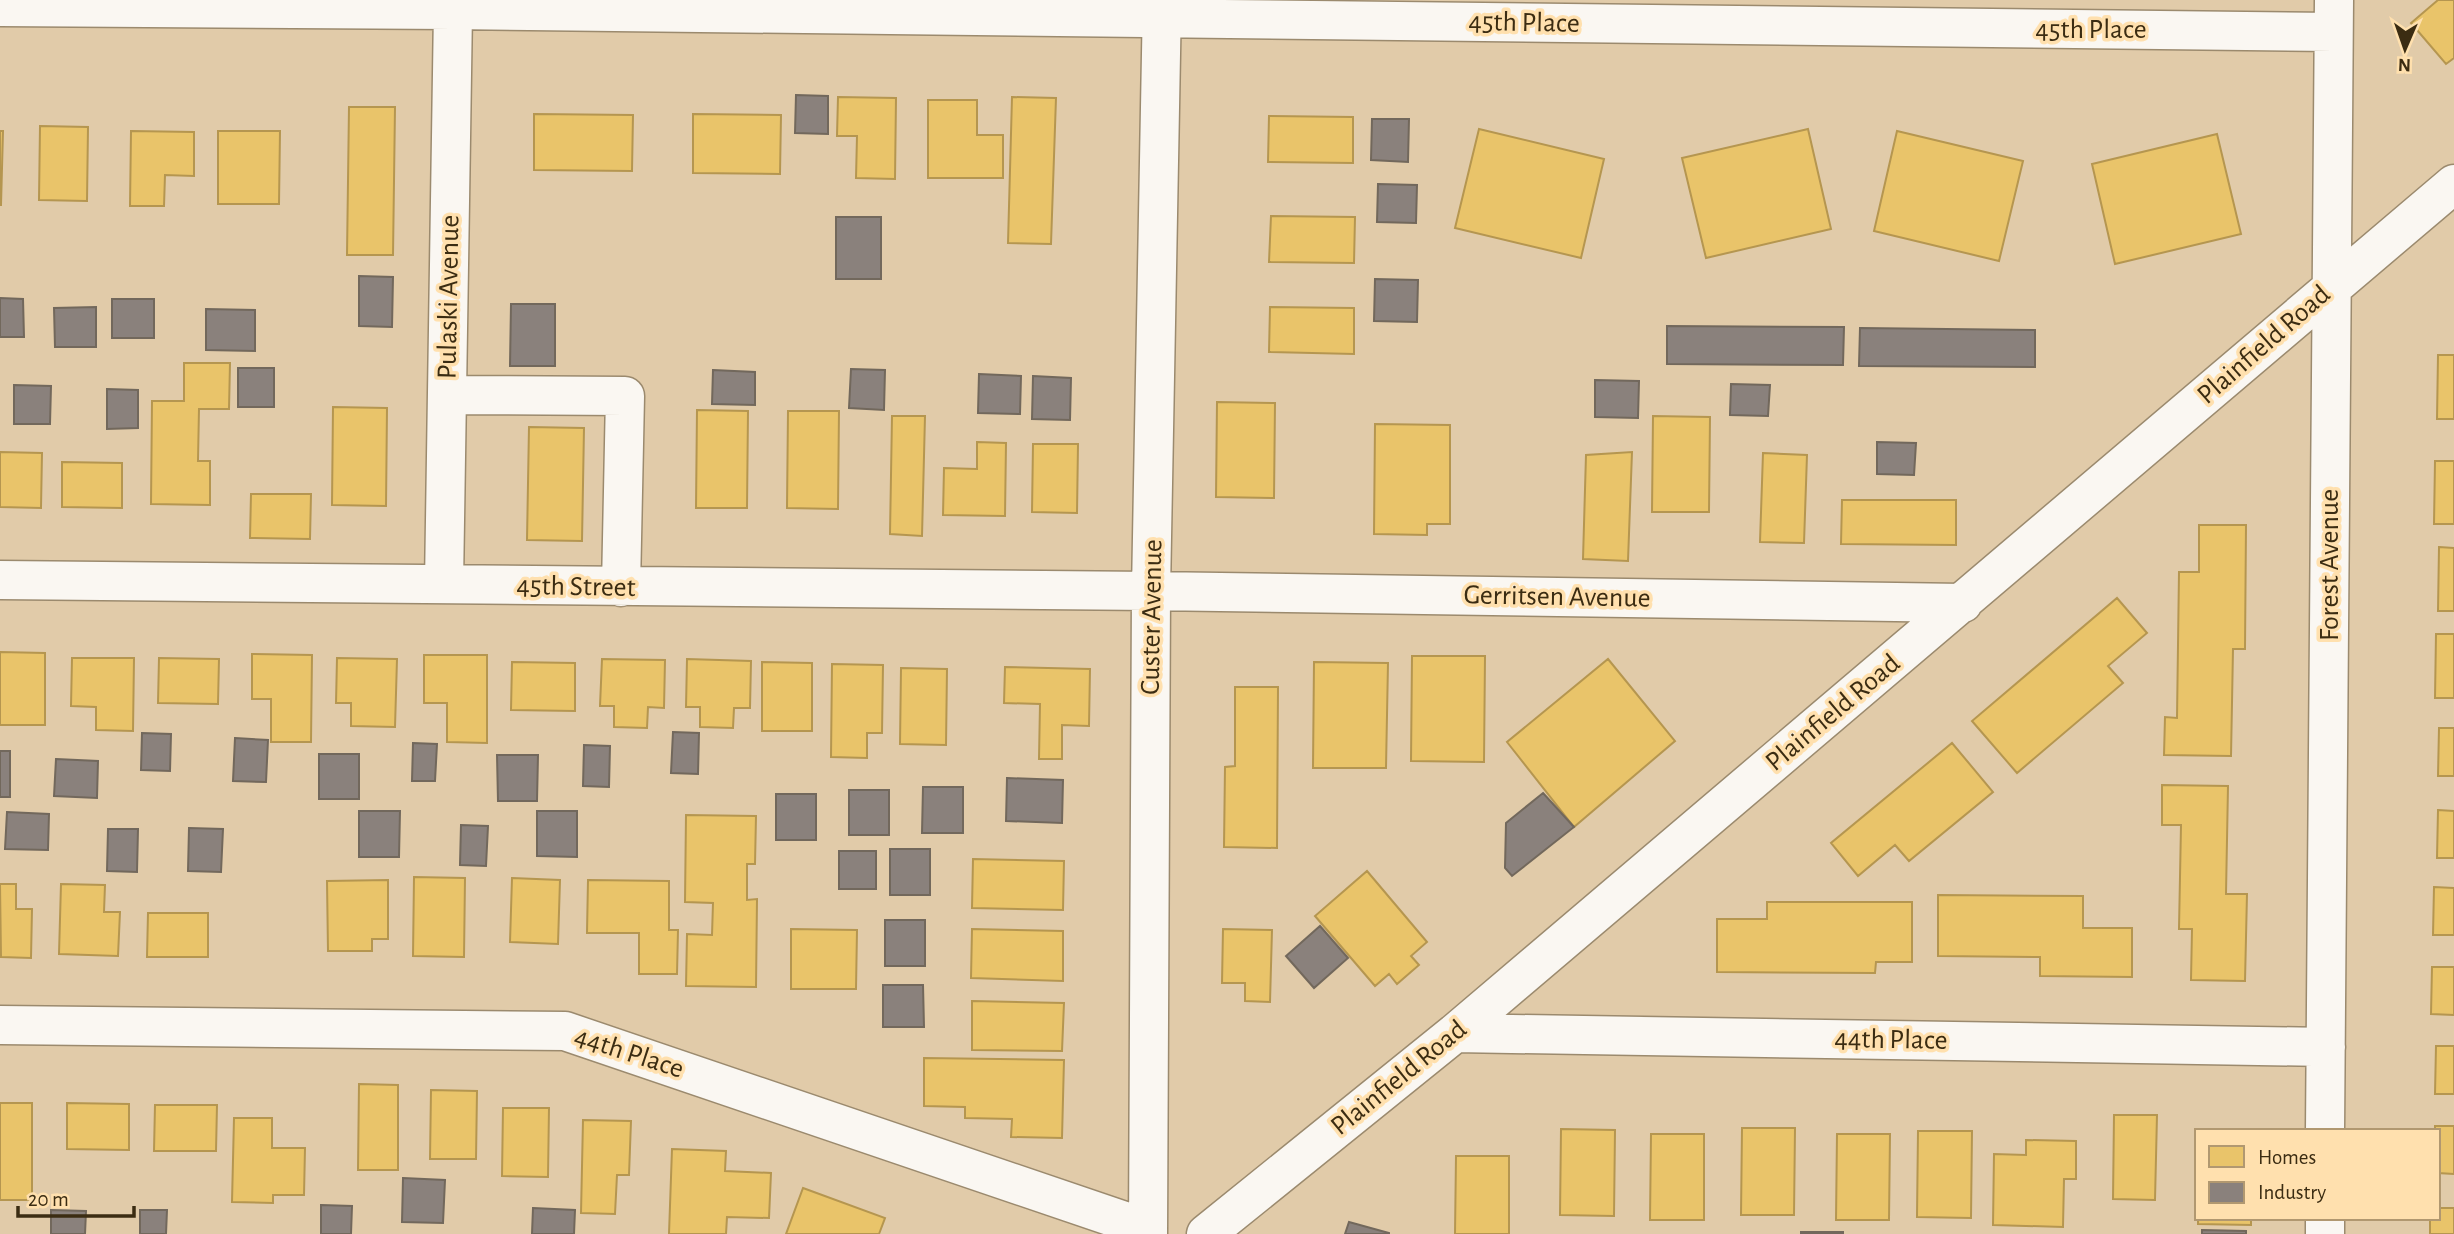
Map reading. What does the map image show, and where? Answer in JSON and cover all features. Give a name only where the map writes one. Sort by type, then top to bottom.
[{"type":"street","name":"45th Place","points":[[0,7],[386,5],[453,10],[1162,10],[2334,16]]},
{"type":"street","name":"Pulaski Avenue","points":[[444,584],[453,10]]},
{"type":"street","name":"Custer Avenue","points":[[1148,1232],[1151,590],[1162,10]]},
{"type":"street","name":"Forest Avenue","points":[[2325,1129],[2334,16]]},
{"type":"street","name":"Plainfield Road","points":[[1206,1234],[1455,1033],[2454,184]]},
{"type":"street","points":[[447,395],[625,396],[621,587]]},
{"type":"street","name":"45th Street","points":[[0,580],[1151,590]]},
{"type":"street","name":"Gerritsen Avenue","points":[[1151,590],[1963,603]]},
{"type":"street","name":"44th Place","points":[[0,1025],[565,1031],[1148,1232]]},
{"type":"street","name":"44th Place","points":[[1455,1033],[2326,1047]]},
{"type":"building: Homes","points":[[2438,0],[2454,0],[2454,58],[2446,64],[2411,23]]},
{"type":"building: Homes","points":[[838,97],[896,98],[895,179],[856,178],[857,136],[837,136]]},
{"type":"building: Homes","points":[[1012,97],[1056,98],[1051,244],[1008,243]]},
{"type":"building: Homes","points":[[928,100],[977,100],[977,135],[1003,135],[1003,178],[928,178]]},
{"type":"building: Homes","points":[[349,107],[395,107],[393,255],[347,255]]},
{"type":"building: Homes","points":[[534,114],[633,115],[632,171],[534,170]]},
{"type":"building: Homes","points":[[693,114],[781,115],[780,174],[693,173]]},
{"type":"building: Homes","points":[[1269,116],[1353,117],[1353,163],[1268,162]]},
{"type":"building: Homes","points":[[40,126],[88,127],[87,201],[39,200]]},
{"type":"building: Homes","points":[[1479,129],[1604,159],[1581,258],[1455,228]]},
{"type":"building: Homes","points":[[1808,129],[1831,229],[1706,258],[1682,158]]},
{"type":"building: Homes","points":[[0,131],[3,131],[1,205],[0,205]]},
{"type":"building: Homes","points":[[131,131],[194,132],[194,176],[165,175],[164,206],[130,206]]},
{"type":"building: Homes","points":[[218,131],[280,131],[279,204],[218,204]]},
{"type":"building: Homes","points":[[1897,131],[2023,161],[1999,261],[1874,231]]},
{"type":"building: Homes","points":[[2217,134],[2241,234],[2115,264],[2092,164]]},
{"type":"building: Homes","points":[[1271,216],[1355,217],[1354,263],[1269,262]]},
{"type":"building: Homes","points":[[1270,307],[1354,308],[1354,354],[1269,352]]},
{"type":"building: Homes","points":[[2438,355],[2454,355],[2454,419],[2437,419]]},
{"type":"building: Homes","points":[[184,363],[230,363],[229,409],[199,409],[198,461],[210,461],[210,505],[151,504],[152,401],[184,401]]},
{"type":"building: Homes","points":[[1217,402],[1275,403],[1274,498],[1216,497]]},
{"type":"building: Homes","points":[[333,407],[387,408],[386,506],[332,505]]},
{"type":"building: Homes","points":[[697,410],[748,411],[747,508],[696,508]]},
{"type":"building: Homes","points":[[788,411],[839,411],[838,509],[787,508]]},
{"type":"building: Homes","points":[[892,416],[925,416],[922,536],[890,534]]},
{"type":"building: Homes","points":[[1653,416],[1710,417],[1709,512],[1652,512]]},
{"type":"building: Homes","points":[[1375,424],[1450,425],[1450,524],[1427,524],[1427,535],[1374,534]]},
{"type":"building: Homes","points":[[529,427],[584,428],[582,541],[527,540]]},
{"type":"building: Homes","points":[[977,442],[1006,443],[1005,516],[943,515],[944,468],[977,469]]},
{"type":"building: Homes","points":[[1033,444],[1078,444],[1077,513],[1032,512]]},
{"type":"building: Homes","points":[[0,452],[42,453],[41,508],[0,507]]},
{"type":"building: Homes","points":[[1632,452],[1628,561],[1583,559],[1586,455]]},
{"type":"building: Homes","points":[[1763,453],[1807,455],[1804,543],[1760,542]]},
{"type":"building: Homes","points":[[2435,461],[2454,461],[2454,524],[2434,524]]},
{"type":"building: Homes","points":[[62,462],[122,463],[122,508],[62,507]]},
{"type":"building: Homes","points":[[251,494],[311,494],[310,539],[250,538]]},
{"type":"building: Homes","points":[[1842,500],[1956,500],[1956,545],[1841,544]]},
{"type":"building: Homes","points":[[2199,525],[2246,525],[2245,649],[2233,649],[2231,756],[2164,755],[2165,717],[2177,718],[2179,572],[2199,572]]},
{"type":"building: Homes","points":[[2439,547],[2454,548],[2454,611],[2438,611]]},
{"type":"building: Homes","points":[[2117,598],[2147,633],[2108,666],[2123,683],[2017,773],[1972,721]]},
{"type":"building: Homes","points":[[2436,634],[2454,634],[2454,698],[2435,698]]},
{"type":"building: Homes","points":[[0,652],[45,653],[45,725],[0,725]]},
{"type":"building: Homes","points":[[252,654],[312,655],[311,742],[271,742],[271,699],[252,699]]},
{"type":"building: Homes","points":[[424,655],[487,655],[487,743],[447,742],[447,703],[424,703]]},
{"type":"building: Homes","points":[[1412,656],[1485,656],[1484,762],[1411,761]]},
{"type":"building: Homes","points":[[72,658],[134,658],[133,731],[96,730],[96,707],[71,706]]},
{"type":"building: Homes","points":[[159,658],[219,659],[218,704],[158,703]]},
{"type":"building: Homes","points":[[337,658],[397,659],[395,727],[351,726],[351,703],[336,703]]},
{"type":"building: Homes","points":[[602,659],[665,660],[664,708],[648,707],[647,728],[614,727],[614,706],[600,706]]},
{"type":"building: Homes","points":[[687,659],[751,661],[750,708],[734,708],[733,728],[700,727],[700,707],[686,707]]},
{"type":"building: Homes","points":[[1608,659],[1675,741],[1574,827],[1507,742]]},
{"type":"building: Homes","points":[[512,662],[575,663],[575,711],[511,710]]},
{"type":"building: Homes","points":[[762,662],[812,663],[812,731],[762,731]]},
{"type":"building: Homes","points":[[1314,662],[1388,663],[1386,768],[1313,768]]},
{"type":"building: Homes","points":[[832,664],[883,665],[882,733],[867,733],[867,758],[831,757]]},
{"type":"building: Homes","points":[[1005,667],[1090,669],[1089,726],[1062,725],[1062,759],[1039,759],[1040,704],[1004,703]]},
{"type":"building: Homes","points":[[901,668],[947,669],[946,745],[900,744]]},
{"type":"building: Homes","points":[[1235,687],[1278,687],[1277,848],[1224,847],[1225,767],[1235,766]]},
{"type":"building: Homes","points":[[2439,728],[2454,728],[2454,776],[2438,776]]},
{"type":"building: Homes","points":[[1952,743],[1993,792],[1909,861],[1895,845],[1858,876],[1831,843]]},
{"type":"building: Homes","points":[[2162,785],[2228,786],[2226,894],[2247,894],[2245,981],[2191,980],[2192,929],[2179,929],[2181,825],[2162,825]]},
{"type":"building: Homes","points":[[2438,810],[2454,811],[2454,858],[2437,858]]},
{"type":"building: Homes","points":[[686,815],[756,816],[755,864],[747,864],[747,900],[757,899],[756,987],[686,986],[687,934],[712,935],[713,903],[685,902]]},
{"type":"building: Homes","points":[[973,859],[1064,861],[1063,910],[972,908]]},
{"type":"building: Homes","points":[[1367,871],[1427,942],[1411,956],[1419,965],[1397,984],[1389,974],[1375,986],[1315,916]]},
{"type":"building: Homes","points":[[414,877],[465,878],[464,957],[413,956]]},
{"type":"building: Homes","points":[[512,878],[560,880],[558,944],[510,942]]},
{"type":"building: Homes","points":[[388,880],[388,939],[372,939],[372,951],[328,951],[327,881]]},
{"type":"building: Homes","points":[[588,880],[669,881],[669,930],[678,930],[677,974],[639,974],[639,933],[587,933]]},
{"type":"building: Homes","points":[[0,884],[16,884],[16,909],[32,909],[31,958],[1,957]]},
{"type":"building: Homes","points":[[61,884],[105,885],[104,912],[120,912],[118,956],[59,954]]},
{"type":"building: Homes","points":[[2434,887],[2454,888],[2454,935],[2433,935]]},
{"type":"building: Homes","points":[[1938,895],[2083,896],[2083,928],[2132,928],[2132,977],[2040,976],[2040,957],[1938,956]]},
{"type":"building: Homes","points":[[1767,902],[1912,902],[1912,962],[1876,962],[1875,973],[1717,972],[1717,919],[1767,919]]},
{"type":"building: Homes","points":[[148,913],[208,913],[208,957],[147,957]]},
{"type":"building: Homes","points":[[791,929],[857,930],[856,989],[791,989]]},
{"type":"building: Homes","points":[[972,929],[1063,931],[1063,981],[971,978]]},
{"type":"building: Homes","points":[[1223,929],[1272,930],[1270,1002],[1245,1001],[1245,983],[1222,983]]},
{"type":"building: Homes","points":[[2432,967],[2454,967],[2454,1015],[2431,1014]]},
{"type":"building: Homes","points":[[972,1001],[1064,1003],[1062,1051],[972,1050]]},
{"type":"building: Homes","points":[[2436,1046],[2454,1046],[2454,1094],[2435,1094]]},
{"type":"building: Homes","points":[[924,1058],[1064,1060],[1062,1138],[1011,1137],[1012,1119],[965,1118],[965,1107],[924,1106]]},
{"type":"building: Homes","points":[[359,1084],[398,1085],[398,1170],[358,1170]]},
{"type":"building: Homes","points":[[431,1090],[477,1091],[476,1159],[430,1159]]},
{"type":"building: Homes","points":[[0,1103],[32,1103],[32,1200],[0,1200]]},
{"type":"building: Homes","points":[[67,1103],[129,1104],[129,1150],[67,1149]]},
{"type":"building: Homes","points":[[155,1105],[217,1105],[216,1151],[154,1151]]},
{"type":"building: Homes","points":[[503,1108],[549,1108],[548,1177],[502,1176]]},
{"type":"building: Homes","points":[[2114,1115],[2157,1115],[2155,1200],[2113,1199]]},
{"type":"building: Homes","points":[[234,1118],[272,1118],[272,1148],[305,1148],[304,1195],[273,1195],[273,1203],[232,1202]]},
{"type":"building: Homes","points":[[583,1120],[631,1121],[629,1175],[617,1175],[615,1214],[581,1213]]},
{"type":"building: Homes","points":[[2435,1126],[2454,1126],[2454,1174],[2440,1173],[2440,1129],[2435,1129]]},
{"type":"building: Homes","points":[[1742,1128],[1795,1128],[1794,1215],[1741,1215]]},
{"type":"building: Homes","points":[[1561,1129],[1615,1130],[1614,1216],[1560,1215]]},
{"type":"building: Homes","points":[[1918,1131],[1972,1131],[1971,1218],[1917,1217]]},
{"type":"building: Homes","points":[[1651,1134],[1704,1134],[1704,1220],[1650,1220]]},
{"type":"building: Homes","points":[[1837,1134],[1890,1134],[1889,1220],[1836,1220]]},
{"type":"building: Homes","points":[[2026,1140],[2076,1141],[2076,1179],[2064,1179],[2063,1227],[1993,1225],[1994,1154],[2026,1155]]},
{"type":"building: Homes","points":[[672,1149],[726,1151],[725,1171],[771,1173],[769,1218],[727,1217],[726,1234],[669,1234]]},
{"type":"building: Homes","points":[[1456,1156],[1509,1156],[1509,1234],[1455,1234]]},
{"type":"building: Homes","points":[[803,1188],[885,1218],[879,1234],[786,1234]]},
{"type":"building: Homes","points":[[2440,1208],[2454,1208],[2454,1234],[2430,1234],[2430,1220],[2440,1220]]},
{"type":"building: Homes","points":[[2198,1220],[2251,1220],[2251,1225],[2198,1224]]},
{"type":"building: Industry","points":[[796,95],[828,96],[828,134],[795,133]]},
{"type":"building: Industry","points":[[1372,119],[1409,119],[1408,162],[1371,160]]},
{"type":"building: Industry","points":[[1378,184],[1417,185],[1416,223],[1377,222]]},
{"type":"building: Industry","points":[[836,217],[881,217],[881,279],[836,279]]},
{"type":"building: Industry","points":[[359,276],[393,277],[392,327],[359,326]]},
{"type":"building: Industry","points":[[1375,279],[1418,280],[1417,322],[1374,321]]},
{"type":"building: Industry","points":[[0,298],[23,299],[24,337],[0,337]]},
{"type":"building: Industry","points":[[112,299],[154,299],[154,338],[112,338]]},
{"type":"building: Industry","points":[[511,304],[555,304],[555,366],[510,366]]},
{"type":"building: Industry","points":[[96,307],[96,347],[55,347],[54,308]]},
{"type":"building: Industry","points":[[206,309],[255,310],[255,351],[206,350]]},
{"type":"building: Industry","points":[[1667,326],[1844,327],[1843,365],[1667,364]]},
{"type":"building: Industry","points":[[1860,328],[2035,330],[2035,367],[1859,366]]},
{"type":"building: Industry","points":[[238,368],[274,368],[274,407],[238,407]]},
{"type":"building: Industry","points":[[851,369],[885,370],[884,410],[849,408]]},
{"type":"building: Industry","points":[[713,370],[755,372],[755,405],[712,404]]},
{"type":"building: Industry","points":[[979,374],[1021,376],[1020,414],[978,413]]},
{"type":"building: Industry","points":[[1033,376],[1071,378],[1070,420],[1032,419]]},
{"type":"building: Industry","points":[[1595,380],[1639,381],[1638,418],[1595,417]]},
{"type":"building: Industry","points":[[1731,384],[1770,385],[1768,416],[1730,415]]},
{"type":"building: Industry","points":[[14,385],[51,386],[50,424],[14,424]]},
{"type":"building: Industry","points":[[107,389],[138,390],[138,428],[107,429]]},
{"type":"building: Industry","points":[[1877,442],[1916,443],[1914,475],[1877,474]]},
{"type":"building: Industry","points":[[673,732],[699,733],[698,774],[671,773]]},
{"type":"building: Industry","points":[[142,733],[171,734],[170,771],[141,770]]},
{"type":"building: Industry","points":[[235,738],[268,740],[266,782],[233,781]]},
{"type":"building: Industry","points":[[413,743],[437,744],[435,781],[412,781]]},
{"type":"building: Industry","points":[[584,745],[610,746],[609,787],[583,786]]},
{"type":"building: Industry","points":[[0,751],[10,751],[10,797],[0,797]]},
{"type":"building: Industry","points":[[319,754],[359,754],[359,799],[319,799]]},
{"type":"building: Industry","points":[[497,755],[538,755],[537,801],[498,801]]},
{"type":"building: Industry","points":[[56,759],[98,761],[97,798],[54,796]]},
{"type":"building: Industry","points":[[1007,778],[1063,780],[1062,823],[1006,821]]},
{"type":"building: Industry","points":[[923,787],[963,787],[963,833],[922,833]]},
{"type":"building: Industry","points":[[849,790],[889,790],[889,835],[849,835]]},
{"type":"building: Industry","points":[[1543,793],[1574,827],[1512,876],[1505,868],[1506,823]]},
{"type":"building: Industry","points":[[776,794],[816,794],[816,840],[776,840]]},
{"type":"building: Industry","points":[[359,811],[400,811],[399,857],[359,857]]},
{"type":"building: Industry","points":[[537,811],[577,811],[577,857],[537,856]]},
{"type":"building: Industry","points":[[7,812],[49,814],[48,850],[5,849]]},
{"type":"building: Industry","points":[[461,825],[488,826],[486,866],[460,865]]},
{"type":"building: Industry","points":[[189,828],[223,829],[221,872],[188,871]]},
{"type":"building: Industry","points":[[108,829],[138,829],[137,872],[107,871]]},
{"type":"building: Industry","points":[[890,849],[930,849],[930,895],[890,895]]},
{"type":"building: Industry","points":[[839,851],[876,851],[876,889],[839,889]]},
{"type":"building: Industry","points":[[885,920],[925,920],[925,966],[885,966]]},
{"type":"building: Industry","points":[[1320,926],[1348,958],[1314,988],[1286,956]]},
{"type":"building: Industry","points":[[883,985],[923,985],[924,1027],[883,1027]]},
{"type":"building: Industry","points":[[403,1178],[445,1180],[443,1223],[402,1222]]},
{"type":"building: Industry","points":[[321,1205],[352,1206],[351,1234],[321,1234]]},
{"type":"building: Industry","points":[[533,1208],[575,1210],[574,1234],[532,1234]]},
{"type":"building: Industry","points":[[51,1210],[86,1211],[85,1234],[51,1234]]},
{"type":"building: Industry","points":[[140,1210],[167,1210],[166,1234],[140,1234]]},
{"type":"building: Industry","points":[[1349,1222],[1389,1233],[1389,1234],[1345,1234]]},
{"type":"building: Industry","points":[[2202,1230],[2246,1231],[2246,1234],[2202,1234]]},
{"type":"building: Industry","points":[[1843,1232],[1843,1234],[1801,1234]]}]
